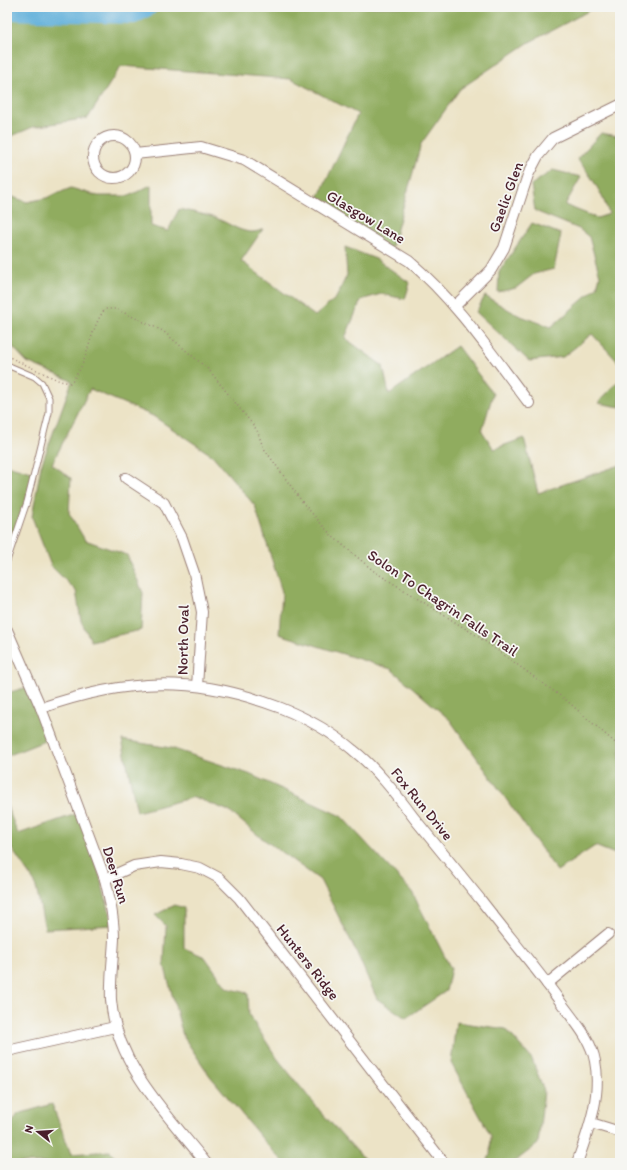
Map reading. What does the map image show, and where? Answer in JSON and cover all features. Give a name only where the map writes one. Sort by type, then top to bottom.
[{"type":"street","name":"Gaelic Glen","points":[[456,306],[491,270],[504,248],[528,176],[538,156],[553,138],[620,105]]},
{"type":"street","points":[[113,135],[126,139],[131,144],[135,154],[134,164],[131,170],[119,177],[105,176],[95,166],[93,160],[96,146],[106,137],[113,135]]},
{"type":"street","name":"Glasgow Lane","points":[[135,154],[202,148],[244,160],[408,260],[425,274],[456,306],[529,403]]},
{"type":"street","name":"North Oval","points":[[126,478],[164,503],[182,538],[194,573],[202,612],[197,686]]},
{"type":"street","name":"Deer Run","points":[[7,630],[41,708],[105,879],[112,907],[114,937],[111,993],[115,1027],[137,1076],[206,1163]]},
{"type":"street","name":"Fox Run Drive","points":[[41,708],[82,694],[117,687],[150,684],[197,686],[225,691],[281,708],[316,725],[353,750],[387,783],[547,984],[591,1046],[596,1062],[597,1088],[591,1123],[577,1163]]},
{"type":"street","name":"Hunters Ridge","points":[[105,879],[134,866],[161,862],[200,868],[220,878],[239,898],[444,1163]]},
{"type":"street","points":[[547,984],[608,934]]},
{"type":"street","points":[[7,1051],[115,1027]]},
{"type":"street","points":[[591,1123],[620,1132]]},
{"type":"lane","points":[[7,365],[35,377],[42,383],[49,398],[49,413],[42,446],[27,502],[7,561]]},
{"type":"path","name":"Solon To Chagrin Falls Trail","points":[[7,356],[60,381],[70,383],[79,373],[98,318],[105,309],[116,309],[163,331],[209,370],[257,430],[263,447],[303,503],[332,536],[375,572],[479,636],[566,700],[620,747]]},
{"type":"green space","points":[[7,7],[596,7],[528,43],[460,89],[421,144],[391,250],[315,204],[358,114],[291,79],[121,66],[88,118],[33,127],[7,138]]},
{"type":"green space","points":[[601,133],[618,136],[620,140],[620,364],[592,334],[563,357],[529,361],[476,312],[485,296],[518,315],[551,327],[597,287],[600,276],[589,237],[579,229],[535,211],[531,185],[553,170],[581,177],[565,205],[597,218],[609,214],[596,185],[577,159]]},
{"type":"green space","points":[[151,185],[151,226],[168,231],[179,209],[216,218],[245,231],[251,232],[263,229],[241,261],[315,316],[336,298],[347,275],[345,247],[376,259],[410,283],[405,299],[381,294],[361,300],[345,338],[383,366],[389,394],[457,346],[493,394],[482,431],[494,449],[524,438],[538,493],[620,465],[620,856],[595,846],[557,871],[450,720],[391,669],[279,634],[282,592],[255,506],[213,456],[153,416],[90,389],[52,464],[71,478],[69,513],[85,540],[127,555],[143,593],[141,630],[91,641],[81,621],[76,591],[51,566],[32,517],[41,466],[72,381],[27,362],[7,341],[7,195],[27,202],[46,198],[71,188],[98,196],[129,196]]},
{"type":"green space","points":[[532,223],[561,234],[554,269],[534,274],[516,288],[498,292],[499,272]]},
{"type":"green space","points":[[620,379],[620,407],[598,403]]},
{"type":"green space","points":[[7,465],[35,473],[7,561]]},
{"type":"green space","points":[[31,686],[52,738],[7,756],[7,693]]},
{"type":"green space","points":[[122,740],[171,748],[249,774],[341,816],[412,892],[451,969],[446,991],[406,1018],[377,999],[355,949],[320,880],[259,836],[229,811],[194,797],[137,812]]},
{"type":"green space","points":[[7,806],[18,834],[79,813],[92,848],[113,925],[45,929],[35,883],[7,842]]},
{"type":"green space","points":[[175,905],[184,908],[184,948],[205,957],[227,988],[248,993],[249,1015],[277,1058],[320,1111],[368,1163],[285,1163],[270,1148],[210,1076],[183,1036],[164,964],[166,926],[155,915]]},
{"type":"green space","points":[[456,1022],[506,1029],[532,1059],[544,1091],[538,1144],[513,1163],[486,1163],[490,1155],[491,1136],[451,1063]]},
{"type":"green space","points":[[52,1104],[71,1154],[110,1151],[116,1159],[114,1163],[7,1163],[7,1131],[18,1114]]},
{"type":"waterway","points":[[42,13],[43,7]]},
{"type":"waterway","points":[[7,12],[134,16],[150,7]]}]
